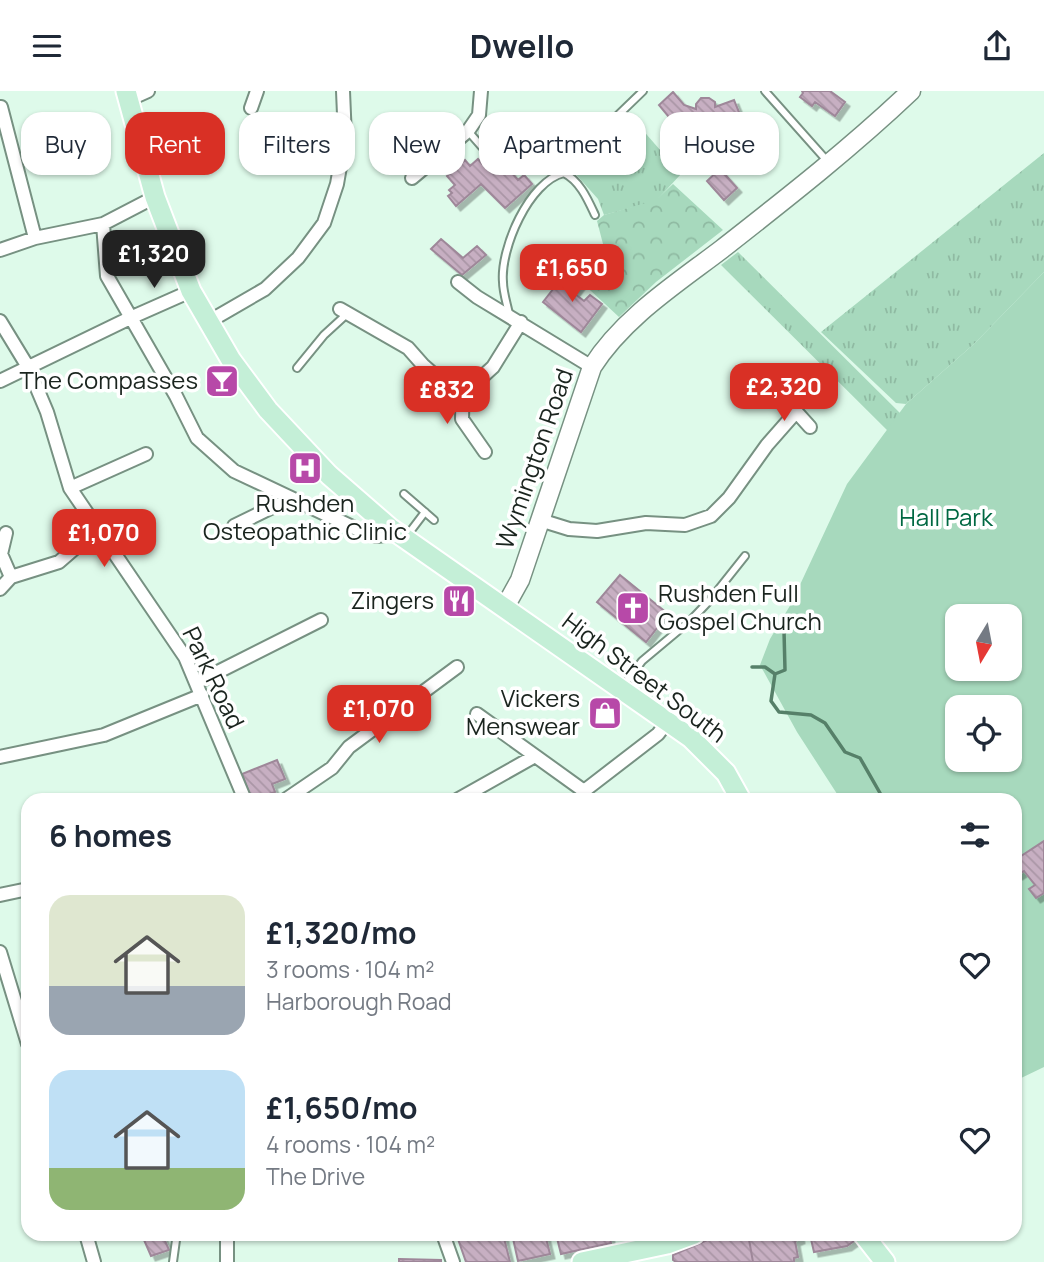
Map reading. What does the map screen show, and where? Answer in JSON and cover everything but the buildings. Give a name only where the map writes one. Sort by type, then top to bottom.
[{"type":"main road","name":"High Street South","points":[[127,96],[155,197],[191,292],[231,360],[268,410],[330,475],[398,533],[691,738],[726,773],[734,793]]},
{"type":"main road","points":[[582,1262],[613,1255],[664,1253],[683,1241]]},
{"type":"main road","points":[[875,1241],[885,1262]]},
{"type":"street","points":[[127,96],[148,91]]},
{"type":"street","points":[[251,108],[257,91]]},
{"type":"street","points":[[208,322],[265,289],[298,258],[324,223],[337,184],[345,138],[343,91]]},
{"type":"street","points":[[412,178],[468,131],[479,115],[481,91]]},
{"type":"street","name":"Wymington Road","points":[[505,607],[520,580],[592,367],[607,347],[636,316],[830,164],[911,91]]},
{"type":"street","points":[[1,107],[4,135],[35,237]]},
{"type":"street","points":[[0,250],[35,237],[103,224],[155,197]]},
{"type":"street","points":[[103,224],[107,276],[197,438],[234,471],[291,498],[363,532],[377,536],[398,533]]},
{"type":"street","points":[[458,282],[477,297],[592,367]]},
{"type":"street","points":[[0,381],[130,318],[191,292]]},
{"type":"street","points":[[344,311],[408,348],[439,379],[463,383],[482,377],[493,367],[515,319]]},
{"type":"street","name":"Park Road","points":[[0,321],[28,367],[47,412],[70,488],[185,657],[242,793]]},
{"type":"street","points":[[463,383],[462,419],[485,452]]},
{"type":"street","points":[[783,397],[810,426]]},
{"type":"street","points":[[540,520],[569,529],[597,531],[646,523],[685,525],[711,516],[729,498],[766,445],[796,412]]},
{"type":"street","points":[[70,488],[146,454]]},
{"type":"street","points":[[234,526],[291,498]]},
{"type":"street","points":[[0,589],[11,577],[59,562],[97,529]]},
{"type":"street","points":[[6,533],[1,554],[11,577]]},
{"type":"street","points":[[0,757],[104,735],[199,689],[321,620]]},
{"type":"street","points":[[295,793],[332,768],[349,747],[457,667]]},
{"type":"street","points":[[477,714],[584,793]]},
{"type":"street","points":[[589,793],[658,734],[667,722]]},
{"type":"street","points":[[469,793],[535,756]]},
{"type":"street","points":[[0,895],[21,890]]},
{"type":"street","points":[[0,952],[6,994],[21,1028]]},
{"type":"street","points":[[88,1241],[94,1262]]},
{"type":"street","points":[[227,1262],[228,1241]]},
{"type":"street","points":[[446,1241],[453,1262]]},
{"type":"street","points":[[613,1255],[641,1262]]},
{"type":"lane","points":[[621,112],[643,91]]},
{"type":"lane","points":[[765,91],[830,164]]},
{"type":"lane","points":[[468,131],[479,144]]},
{"type":"lane","points":[[515,319],[502,282],[505,257],[513,231],[529,200],[548,181],[564,173],[570,176],[585,194],[595,215]]},
{"type":"lane","points":[[297,368],[344,311]]},
{"type":"lane","points":[[404,494],[434,520]]},
{"type":"lane","points":[[398,533],[425,512]]},
{"type":"lane","points":[[621,690],[642,661],[691,620],[745,556]]},
{"type":"lane","points":[[173,1262],[176,1241]]},
{"type":"green space","points":[[646,134],[660,150],[660,175],[680,175],[656,201],[604,215],[598,199],[576,175],[646,175]]},
{"type":"green space","points":[[1044,153],[1044,272],[975,343],[906,404],[896,403],[821,332]]},
{"type":"green space","points":[[673,184],[723,230],[656,282],[619,317],[577,278],[603,244],[597,221],[604,215],[656,200]]},
{"type":"green space","points":[[738,252],[909,422],[895,438],[721,265]]},
{"type":"green space","name":"Hall Park","points":[[1044,272],[1044,1067],[1022,1078],[1022,793],[836,793],[797,732],[760,665],[770,639],[791,604],[847,484],[906,404],[975,343]]},
{"type":"waterway","points":[[784,631],[785,670],[775,674],[771,701],[779,712],[811,715],[825,723],[845,752],[860,758],[880,793]]},
{"type":"waterway","points":[[752,667],[765,667],[775,674]]},
{"type":"place","name":"The Compasses","points":[[222,381]]},
{"type":"place","name":"Rushden Osteopathic Clinic","points":[[305,468]]},
{"type":"place","name":"Zingers","points":[[459,601]]},
{"type":"place","name":"Rushden Full Gospel Church","points":[[633,608]]},
{"type":"place","name":"Vickers Menswear","points":[[605,713]]}]
